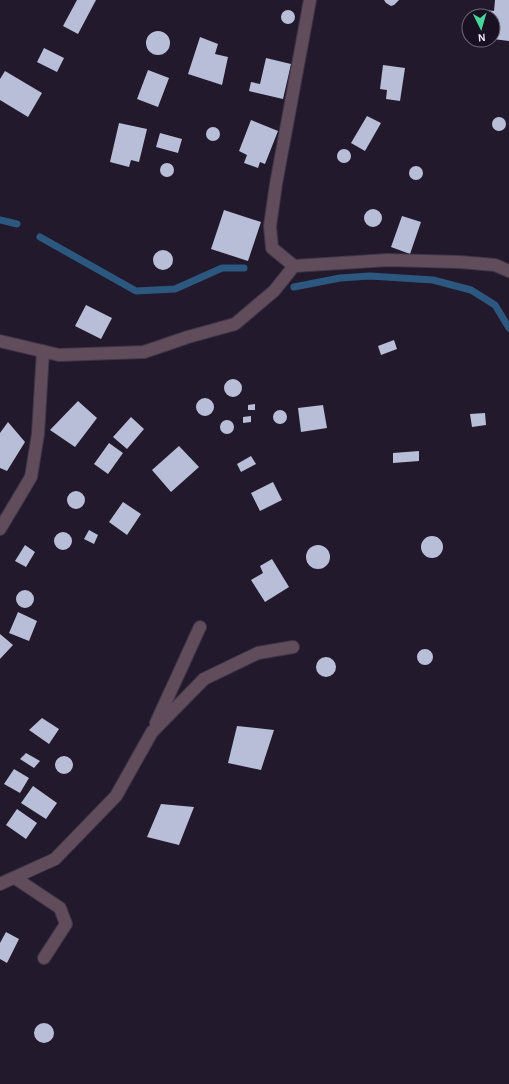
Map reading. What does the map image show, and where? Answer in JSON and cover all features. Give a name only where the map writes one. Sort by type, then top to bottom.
[{"type":"street","points":[[310,0],[276,184],[270,226],[272,248],[294,266],[404,260],[495,265],[509,270]]},
{"type":"street","points":[[0,341],[59,355],[144,352],[188,337],[235,324],[274,290],[294,266]]},
{"type":"street","points":[[0,529],[31,477],[38,434],[43,351]]},
{"type":"street","points":[[0,884],[55,859],[116,796],[152,732],[200,627]]},
{"type":"street","points":[[152,732],[204,679],[258,653],[293,647]]},
{"type":"street","points":[[15,878],[46,897],[60,908],[66,924],[44,958]]},
{"type":"building","points":[[77,0],[96,0],[78,34],[63,26]]},
{"type":"building","points":[[384,0],[399,0],[391,6]]},
{"type":"building","points":[[495,0],[509,0],[509,41],[501,40],[501,8],[494,8]]},
{"type":"building","points":[[285,10],[291,10],[295,14],[295,20],[291,24],[285,24],[281,20],[281,14]]},
{"type":"building","points":[[158,31],[163,32],[169,38],[169,48],[163,54],[158,55],[153,54],[147,48],[146,43],[147,38],[153,32]]},
{"type":"building","points":[[200,37],[218,44],[215,54],[228,57],[222,85],[188,74]]},
{"type":"building","points":[[44,48],[64,58],[57,72],[37,62]]},
{"type":"building","points":[[266,58],[291,64],[283,99],[249,91],[251,82],[260,84]]},
{"type":"building","points":[[383,65],[405,68],[400,101],[386,99],[387,90],[380,89]]},
{"type":"building","points":[[148,70],[169,78],[158,107],[137,99]]},
{"type":"building","points":[[5,71],[42,93],[28,117],[0,100],[0,79]]},
{"type":"building","points":[[367,116],[381,123],[365,151],[351,143]]},
{"type":"building","points":[[496,117],[502,117],[506,121],[506,127],[502,131],[496,131],[492,127],[492,121]]},
{"type":"building","points":[[251,120],[278,131],[265,164],[260,162],[258,168],[244,163],[247,155],[239,151]]},
{"type":"building","points":[[119,123],[147,129],[139,162],[131,160],[129,167],[110,162]]},
{"type":"building","points":[[210,127],[216,127],[220,131],[220,137],[216,141],[210,141],[206,137],[206,131]]},
{"type":"building","points":[[160,133],[182,139],[178,153],[156,147]]},
{"type":"building","points":[[341,149],[347,149],[351,153],[351,159],[347,163],[341,163],[337,159],[337,153]]},
{"type":"building","points":[[164,163],[170,163],[174,167],[174,173],[170,177],[164,177],[160,173],[160,167]]},
{"type":"building","points":[[413,166],[419,166],[423,170],[423,176],[419,180],[413,180],[409,176],[409,170]]},
{"type":"building","points":[[369,209],[377,209],[382,214],[380,225],[377,227],[369,227],[364,222],[364,214]]},
{"type":"building","points":[[224,210],[261,222],[248,261],[211,249]]},
{"type":"building","points":[[402,216],[421,222],[410,254],[391,247]]},
{"type":"building","points":[[159,250],[167,250],[173,256],[173,264],[167,270],[159,270],[153,264],[153,256]]},
{"type":"building","points":[[86,305],[112,318],[101,339],[75,326]]},
{"type":"building","points":[[394,340],[397,349],[381,355],[378,346]]},
{"type":"building","points":[[229,379],[237,379],[242,384],[240,395],[237,397],[229,397],[224,392],[224,384]]},
{"type":"building","points":[[201,398],[209,398],[214,403],[212,414],[209,416],[201,416],[196,411],[196,403]]},
{"type":"building","points":[[78,401],[97,418],[75,447],[50,430]]},
{"type":"building","points":[[255,404],[255,410],[248,410],[248,405]]},
{"type":"building","points":[[323,405],[327,428],[301,432],[298,408]]},
{"type":"building","points":[[277,410],[283,410],[287,414],[287,420],[283,424],[277,424],[273,420],[273,414]]},
{"type":"building","points":[[485,413],[486,425],[472,427],[470,414]]},
{"type":"building","points":[[251,416],[251,422],[243,423],[243,417]]},
{"type":"building","points":[[131,417],[144,429],[127,449],[113,437]]},
{"type":"building","points":[[224,420],[230,420],[234,424],[234,430],[230,434],[224,434],[220,430],[220,424]]},
{"type":"building","points":[[8,422],[25,442],[7,471],[0,468],[0,433]]},
{"type":"building","points":[[109,443],[123,453],[108,474],[94,464]]},
{"type":"building","points":[[179,446],[199,467],[171,492],[152,470]]},
{"type":"building","points":[[419,451],[419,461],[393,463],[393,453]]},
{"type":"building","points":[[251,456],[256,464],[241,472],[237,464]]},
{"type":"building","points":[[273,482],[282,500],[260,511],[251,493]]},
{"type":"building","points":[[72,491],[80,491],[85,496],[83,507],[80,509],[72,509],[67,504],[67,496]]},
{"type":"building","points":[[123,502],[141,514],[127,535],[109,522]]},
{"type":"building","points":[[89,530],[98,535],[94,544],[84,539]]},
{"type":"building","points":[[59,532],[67,532],[72,537],[70,548],[67,550],[59,550],[54,545],[54,537]]},
{"type":"building","points":[[432,536],[440,539],[443,547],[440,555],[432,558],[424,555],[421,547],[424,539]]},
{"type":"building","points":[[25,545],[35,552],[26,567],[15,561]]},
{"type":"building","points":[[318,545],[323,546],[329,552],[329,562],[323,568],[318,569],[313,568],[307,562],[306,557],[307,552],[313,546]]},
{"type":"building","points":[[272,559],[289,587],[265,602],[251,580],[263,573],[260,566]]},
{"type":"building","points":[[21,590],[29,590],[34,595],[32,606],[29,608],[21,608],[16,603],[16,595]]},
{"type":"building","points":[[18,612],[37,621],[29,641],[9,633]]},
{"type":"building","points":[[0,634],[13,645],[0,659]]},
{"type":"building","points":[[422,649],[428,649],[433,654],[431,663],[428,665],[422,665],[417,660],[417,654]]},
{"type":"building","points":[[326,657],[333,660],[336,667],[333,674],[326,677],[319,674],[316,667],[319,660]]},
{"type":"building","points":[[42,718],[59,729],[49,744],[29,730]]},
{"type":"building","points":[[237,726],[274,730],[261,770],[228,763]]},
{"type":"building","points":[[26,753],[40,761],[34,768],[20,759]]},
{"type":"building","points":[[64,756],[70,759],[73,765],[70,771],[64,774],[58,771],[55,765],[58,759]]},
{"type":"building","points":[[14,769],[29,778],[20,793],[4,784]]},
{"type":"building","points":[[33,786],[57,803],[46,819],[21,803]]},
{"type":"building","points":[[161,804],[194,807],[179,845],[147,837]]},
{"type":"building","points":[[17,809],[37,823],[26,839],[6,825]]},
{"type":"building","points":[[6,932],[19,939],[7,963],[0,959],[0,943]]},
{"type":"building","points":[[44,1023],[51,1026],[54,1033],[51,1040],[44,1043],[37,1040],[34,1033],[37,1026]]},
{"type":"waterway","points":[[0,220],[17,224]]},
{"type":"waterway","points":[[40,237],[136,291],[175,289],[222,268],[244,268]]},
{"type":"waterway","points":[[294,287],[340,278],[370,276],[433,280],[471,290],[495,305],[509,328]]}]
